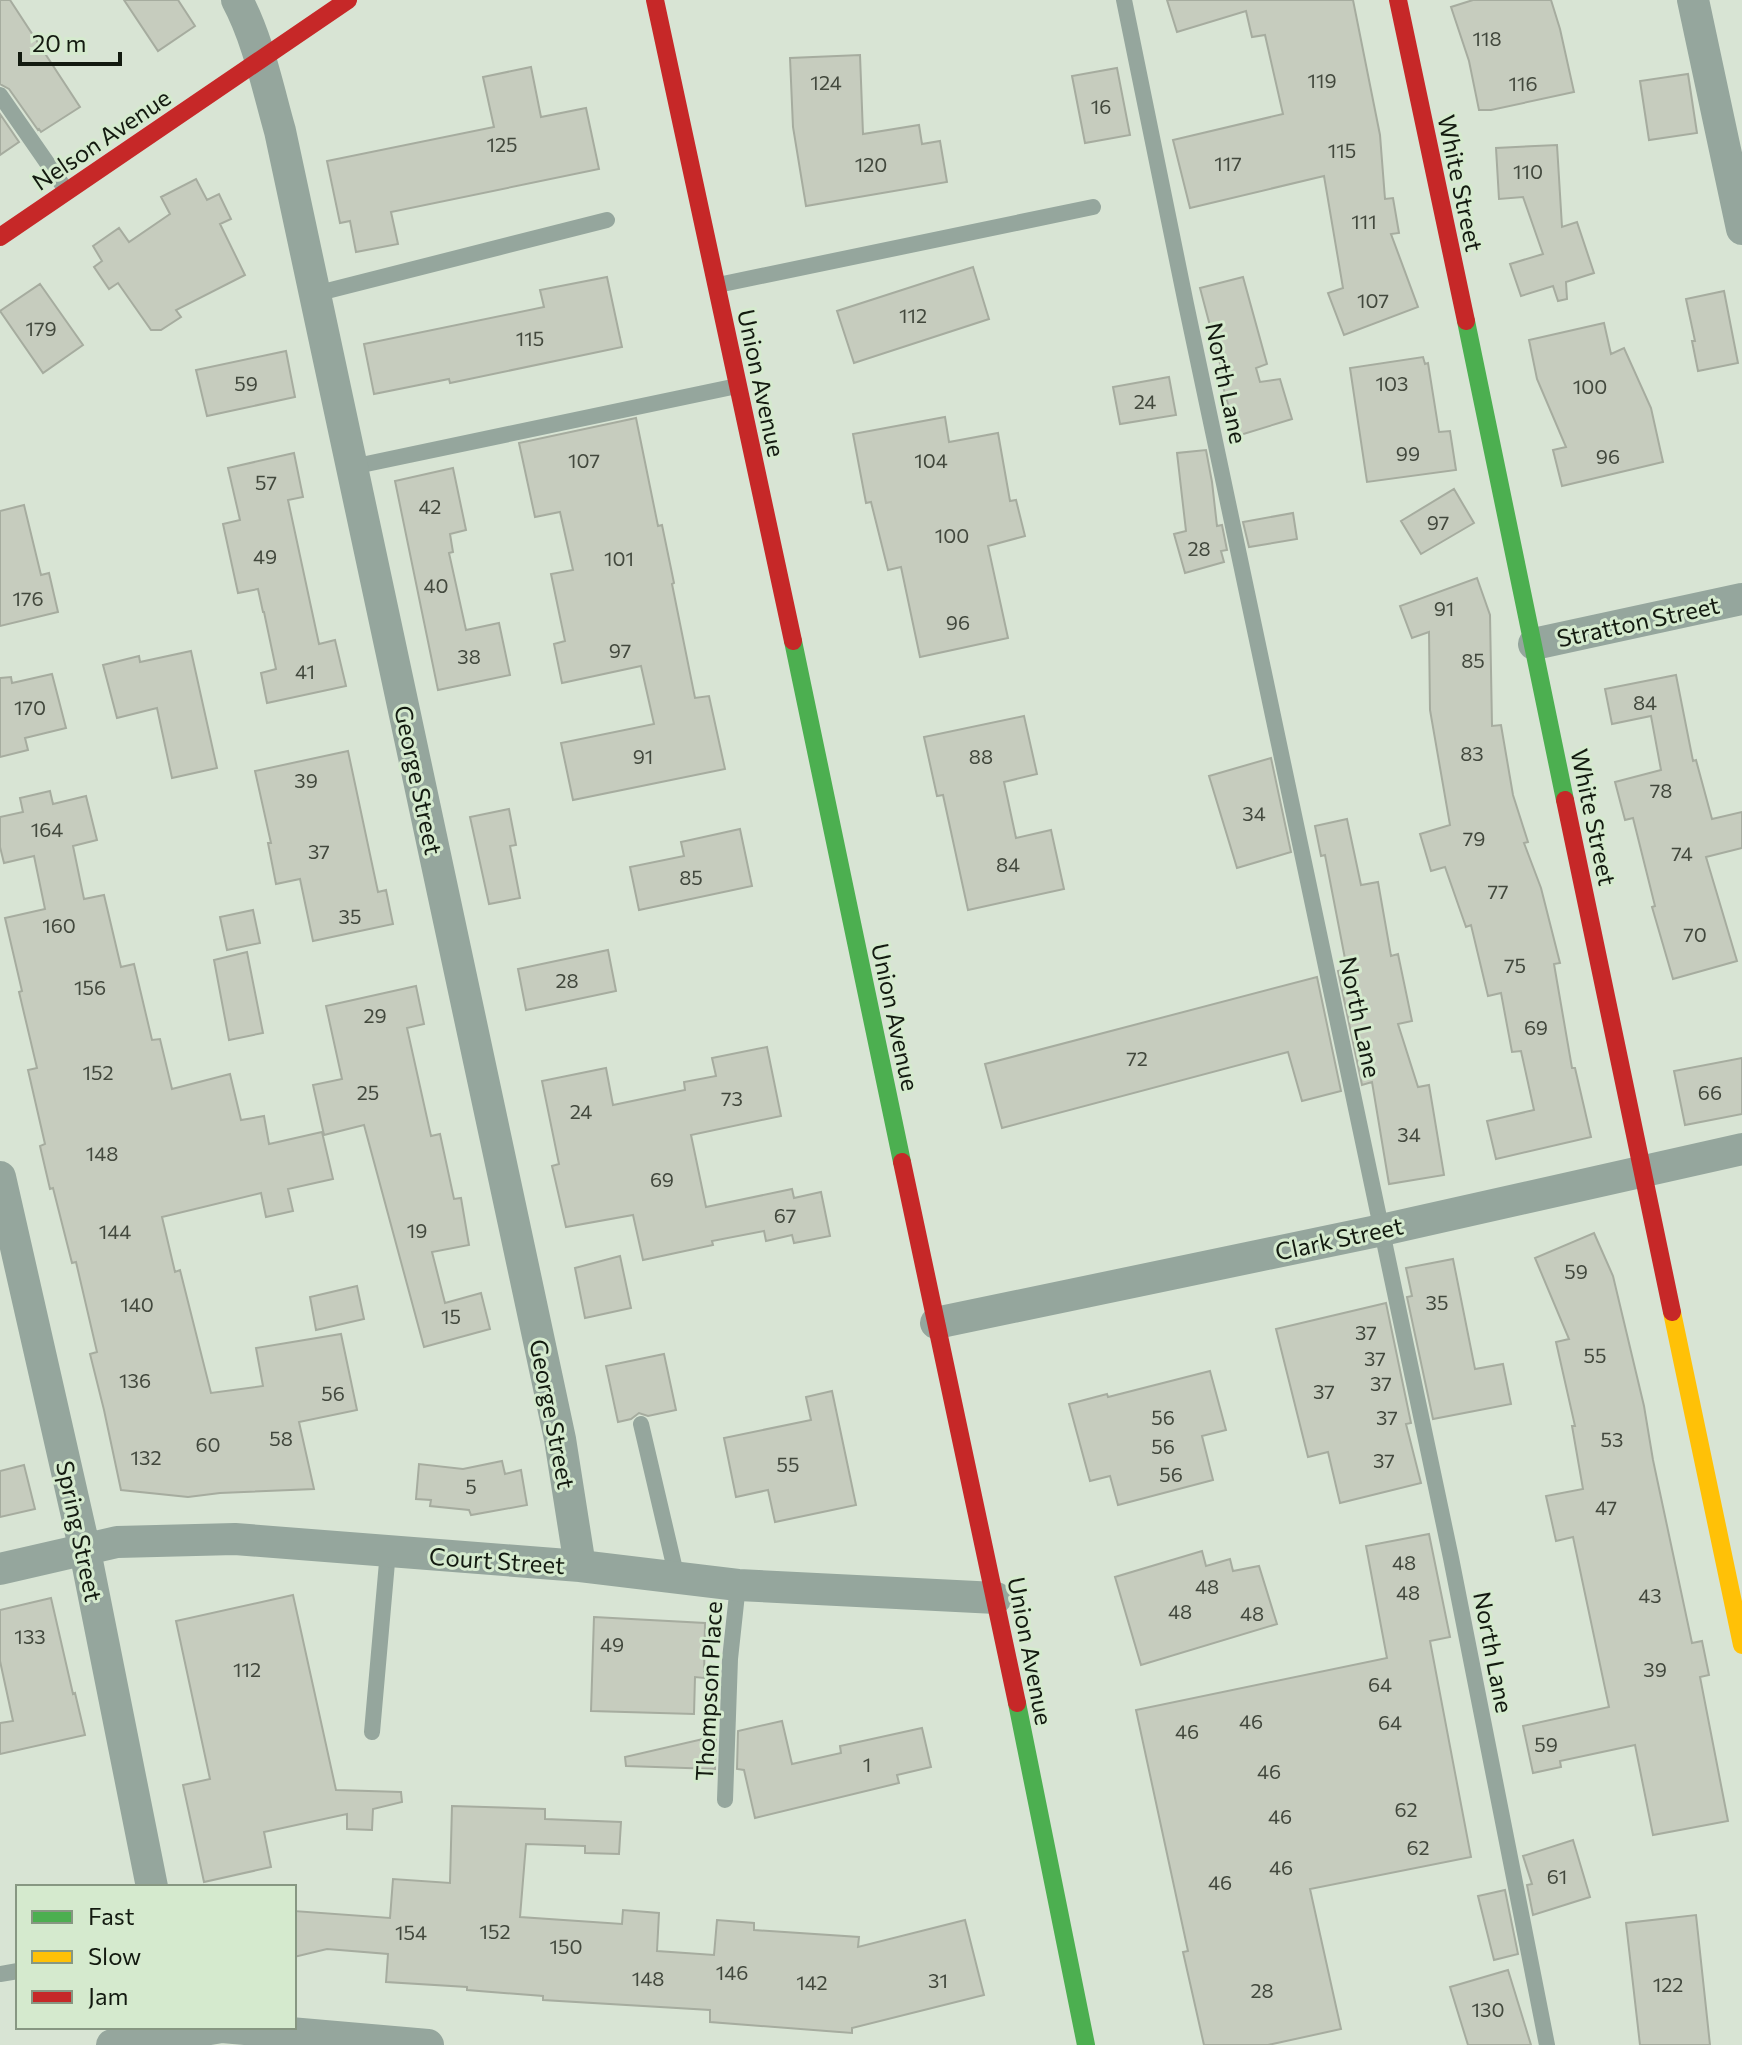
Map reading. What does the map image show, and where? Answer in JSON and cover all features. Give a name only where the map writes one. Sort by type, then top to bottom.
[{"type":"street","name":"George Street","points":[[237,0],[260,60],[280,131],[560,1439],[580,1566]]},
{"type":"street","name":"Nelson Avenue","points":[[0,237],[348,0]]},
{"type":"street","name":"Union Avenue","points":[[655,0],[996,1598],[1086,2045]]},
{"type":"street","name":"White Street","points":[[1398,0],[1742,1645]]},
{"type":"street","points":[[1693,0],[1742,229]]},
{"type":"street","name":"Stratton Street","points":[[1534,644],[1742,599]]},
{"type":"street","name":"Clark Street","points":[[936,1323],[1382,1230],[1742,1149]]},
{"type":"street","name":"Spring Street","points":[[0,1177],[85,1551],[152,1885]]},
{"type":"street","name":"Court Street","points":[[0,1569],[117,1542],[235,1539],[580,1566],[738,1585],[996,1598]]},
{"type":"street","points":[[112,2045],[212,2029]]},
{"type":"street","points":[[245,2029],[428,2045]]},
{"type":"lane","name":"North Lane","points":[[1124,0],[1451,1558],[1547,2045]]},
{"type":"lane","points":[[0,95],[67,192]]},
{"type":"lane","points":[[717,285],[1093,207]]},
{"type":"lane","points":[[315,294],[607,220]]},
{"type":"lane","points":[[352,467],[738,386]]},
{"type":"lane","points":[[641,1424],[677,1578]]},
{"type":"lane","points":[[372,1732],[388,1551]]},
{"type":"lane","name":"Thompson Place","points":[[725,1800],[730,1659],[738,1585]]},
{"type":"building","points":[[0,0],[10,0],[80,107],[41,132],[9,89],[0,84]]},
{"type":"building","points":[[124,0],[178,0],[195,26],[158,51]]},
{"type":"building","points":[[1167,0],[1353,0],[1380,135],[1385,199],[1393,198],[1399,233],[1391,234],[1418,307],[1344,335],[1328,293],[1343,288],[1324,176],[1190,208],[1173,140],[1283,114],[1265,35],[1252,37],[1246,11],[1177,32]]},
{"type":"building","points":[[1473,0],[1551,0],[1574,92],[1479,110],[1469,61],[1451,7]]},
{"type":"building","points":[[860,55],[863,134],[919,125],[922,144],[940,141],[947,182],[806,206],[793,127],[790,58]]},
{"type":"building","points":[[531,67],[541,117],[586,108],[599,169],[391,212],[398,244],[356,252],[350,221],[340,223],[327,161],[494,127],[483,77]]},
{"type":"building","points":[[1117,68],[1130,135],[1085,143],[1072,76]]},
{"type":"building","points":[[1688,74],[1697,133],[1649,140],[1640,81]]},
{"type":"building","points":[[0,114],[19,142],[0,155]]},
{"type":"building","points":[[1557,145],[1562,227],[1577,222],[1594,273],[1566,282],[1567,299],[1558,301],[1553,286],[1521,296],[1510,264],[1543,254],[1523,197],[1499,199],[1496,148]]},
{"type":"building","points":[[196,179],[207,200],[219,194],[231,219],[220,224],[245,275],[176,310],[181,317],[161,330],[151,330],[118,283],[109,289],[94,267],[102,261],[93,246],[119,228],[129,242],[170,214],[161,197]]},
{"type":"building","points":[[973,267],[989,319],[854,363],[837,311]]},
{"type":"building","points":[[607,277],[622,347],[450,383],[449,379],[374,394],[364,344],[544,307],[540,290]]},
{"type":"building","points":[[1243,277],[1267,364],[1256,368],[1260,382],[1280,379],[1292,419],[1237,436],[1200,288]]},
{"type":"building","points":[[40,284],[83,345],[43,373],[0,311]]},
{"type":"building","points":[[1724,291],[1738,363],[1698,371],[1686,299]]},
{"type":"building","points":[[1604,323],[1611,354],[1624,348],[1651,408],[1663,462],[1562,486],[1553,450],[1566,447],[1537,379],[1529,340]]},
{"type":"building","points":[[286,351],[295,397],[207,416],[196,370]]},
{"type":"building","points":[[1423,357],[1425,364],[1428,363],[1439,432],[1450,431],[1456,470],[1367,482],[1350,368]]},
{"type":"building","points":[[1169,377],[1176,415],[1120,424],[1113,387]]},
{"type":"building","points":[[945,417],[949,442],[998,433],[1010,501],[1016,500],[1025,536],[988,546],[1008,638],[920,657],[901,567],[888,570],[871,502],[866,503],[853,434]]},
{"type":"building","points":[[636,418],[658,526],[662,525],[695,698],[709,696],[725,769],[573,800],[561,743],[654,724],[641,666],[562,683],[554,644],[565,641],[551,574],[573,570],[560,512],[535,517],[519,443]]},
{"type":"building","points":[[1206,450],[1217,526],[1222,525],[1227,550],[1221,551],[1224,562],[1185,573],[1174,534],[1186,531],[1177,453]]},
{"type":"building","points":[[294,453],[303,497],[288,500],[319,644],[335,640],[346,686],[267,703],[261,673],[276,669],[258,589],[238,593],[223,524],[240,520],[228,468]]},
{"type":"building","points":[[453,468],[466,530],[450,534],[453,552],[449,553],[466,630],[499,623],[510,675],[438,690],[395,481]]},
{"type":"building","points":[[1454,489],[1474,523],[1421,554],[1401,521]]},
{"type":"building","points":[[24,505],[41,575],[49,573],[58,612],[0,626],[0,511]]},
{"type":"building","points":[[1293,513],[1297,539],[1249,547],[1243,522]]},
{"type":"building","points":[[1477,578],[1490,615],[1492,726],[1501,725],[1513,795],[1528,842],[1524,843],[1541,888],[1560,963],[1554,964],[1572,1068],[1575,1068],[1591,1137],[1496,1159],[1487,1121],[1534,1110],[1521,1051],[1512,1052],[1501,993],[1488,996],[1471,925],[1466,927],[1445,867],[1431,871],[1420,834],[1450,825],[1430,710],[1429,632],[1412,638],[1400,606]]},
{"type":"building","points":[[191,651],[217,768],[172,778],[157,708],[117,718],[103,665],[139,656],[140,662]]},
{"type":"building","points":[[52,674],[66,728],[25,738],[28,750],[0,757],[0,678],[11,677],[12,683]]},
{"type":"building","points":[[1676,675],[1693,761],[1696,760],[1712,819],[1742,812],[1742,848],[1706,857],[1737,961],[1673,979],[1652,907],[1655,906],[1633,818],[1625,820],[1615,782],[1661,770],[1651,716],[1612,724],[1605,689]]},
{"type":"building","points":[[1024,716],[1037,774],[1004,782],[1016,838],[1051,830],[1064,889],[968,910],[943,795],[937,796],[924,737]]},
{"type":"building","points":[[348,751],[378,892],[386,890],[393,924],[313,941],[300,879],[276,884],[268,843],[271,843],[255,771]]},
{"type":"building","points":[[1271,758],[1291,852],[1237,868],[1209,776]]},
{"type":"building","points":[[50,791],[53,804],[86,796],[97,840],[73,846],[84,899],[104,895],[121,967],[134,964],[152,1040],[160,1039],[172,1089],[230,1074],[241,1120],[264,1116],[269,1144],[322,1132],[333,1179],[288,1189],[293,1211],[266,1217],[261,1193],[162,1217],[175,1272],[180,1270],[211,1393],[263,1386],[256,1348],[341,1334],[357,1410],[299,1422],[314,1489],[188,1497],[121,1490],[90,1354],[97,1352],[76,1262],[72,1263],[40,1146],[45,1144],[28,1070],[37,1068],[5,918],[45,909],[34,856],[4,863],[0,847],[0,817],[23,812],[20,798]]},
{"type":"building","points":[[509,809],[516,845],[510,846],[520,898],[489,904],[470,817]]},
{"type":"building","points":[[1347,819],[1361,885],[1378,882],[1391,956],[1398,954],[1412,1021],[1398,1024],[1418,1087],[1429,1085],[1444,1175],[1389,1184],[1372,1082],[1362,1085],[1338,971],[1347,969],[1325,855],[1321,856],[1315,826]]},
{"type":"building","points":[[740,829],[752,886],[639,910],[630,867],[684,856],[681,842]]},
{"type":"building","points":[[253,910],[260,943],[227,950],[220,917]]},
{"type":"building","points":[[608,950],[616,991],[526,1010],[518,969]]},
{"type":"building","points":[[247,952],[263,1033],[229,1040],[214,960]]},
{"type":"building","points":[[1317,977],[1341,1091],[1302,1101],[1288,1052],[1002,1128],[985,1064]]},
{"type":"building","points":[[416,986],[424,1024],[407,1028],[431,1136],[440,1134],[454,1199],[461,1198],[469,1245],[432,1252],[445,1303],[481,1293],[490,1329],[424,1347],[364,1125],[324,1135],[313,1085],[342,1079],[326,1006]]},
{"type":"building","points":[[767,1047],[781,1116],[691,1135],[706,1207],[792,1189],[794,1198],[821,1192],[830,1236],[794,1243],[792,1235],[766,1241],[764,1231],[643,1260],[633,1215],[566,1227],[552,1166],[559,1164],[542,1081],[606,1068],[613,1105],[685,1090],[684,1082],[716,1076],[712,1058]]},
{"type":"building","points":[[1742,1058],[1742,1114],[1685,1125],[1674,1071]]},
{"type":"building","points":[[1594,1233],[1613,1276],[1644,1406],[1692,1643],[1702,1641],[1709,1675],[1700,1677],[1728,1821],[1653,1835],[1635,1745],[1560,1761],[1561,1767],[1533,1773],[1523,1726],[1609,1707],[1573,1537],[1556,1541],[1546,1496],[1583,1489],[1572,1426],[1575,1426],[1556,1342],[1569,1339],[1535,1258]]},
{"type":"building","points":[[620,1256],[631,1308],[585,1318],[575,1268]]},
{"type":"building","points":[[1453,1259],[1475,1369],[1503,1364],[1511,1404],[1433,1419],[1407,1297],[1412,1296],[1406,1268]]},
{"type":"building","points":[[357,1286],[364,1319],[316,1330],[310,1297]]},
{"type":"building","points":[[1386,1303],[1411,1423],[1406,1424],[1421,1483],[1340,1503],[1328,1452],[1308,1457],[1276,1329]]},
{"type":"building","points":[[664,1354],[676,1410],[648,1416],[639,1413],[618,1422],[606,1366]]},
{"type":"building","points":[[1210,1371],[1226,1430],[1202,1436],[1213,1480],[1118,1505],[1110,1476],[1090,1481],[1069,1404]]},
{"type":"building","points":[[832,1391],[856,1505],[775,1522],[768,1490],[736,1497],[724,1438],[811,1420],[806,1397]]},
{"type":"building","points":[[502,1461],[505,1474],[521,1470],[527,1505],[471,1515],[469,1510],[430,1506],[431,1500],[416,1499],[419,1464],[463,1469]]},
{"type":"building","points":[[24,1465],[35,1509],[0,1517],[0,1471]]},
{"type":"building","points":[[1429,1534],[1450,1637],[1430,1641],[1471,1857],[1310,1889],[1341,2029],[1268,2045],[1204,2045],[1183,1952],[1188,1951],[1136,1710],[1387,1658],[1366,1546]]},
{"type":"building","points":[[1202,1551],[1206,1566],[1230,1559],[1233,1571],[1259,1566],[1277,1624],[1141,1665],[1115,1577]]},
{"type":"building","points":[[293,1595],[336,1790],[401,1792],[402,1802],[373,1809],[372,1830],[347,1829],[347,1814],[264,1832],[271,1867],[204,1882],[183,1785],[210,1779],[176,1621]]},
{"type":"building","points":[[51,1598],[85,1735],[0,1754],[0,1723],[13,1721],[0,1661],[0,1610]]},
{"type":"building","points":[[594,1617],[705,1623],[704,1678],[695,1677],[694,1714],[591,1711]]},
{"type":"building","points":[[782,1721],[792,1764],[841,1753],[840,1746],[922,1728],[931,1767],[897,1775],[899,1783],[755,1818],[744,1770],[737,1769],[738,1731]]},
{"type":"building","points":[[716,1736],[715,1769],[626,1766],[625,1757]]},
{"type":"building","points":[[452,1806],[545,1809],[545,1819],[621,1822],[619,1854],[585,1853],[585,1846],[526,1844],[520,1917],[622,1924],[623,1910],[659,1913],[657,1951],[714,1955],[717,1920],[754,1923],[754,1930],[859,1937],[858,1947],[965,1920],[984,1995],[852,2028],[852,2033],[710,2022],[710,2010],[543,2000],[543,1996],[467,1990],[467,1987],[386,1982],[388,1954],[327,1949],[296,1957],[296,1911],[390,1918],[393,1879],[450,1883]]},
{"type":"building","points":[[1573,1840],[1590,1897],[1533,1915],[1527,1885],[1532,1884],[1523,1856]]},
{"type":"building","points":[[1505,1890],[1518,1954],[1494,1960],[1478,1896]]},
{"type":"building","points":[[1696,1915],[1710,2045],[1640,2045],[1626,1923]]},
{"type":"building","points":[[1508,1970],[1531,2045],[1468,2045],[1450,1987]]},
{"type":"traffic: fast","points":[[1466,321],[1565,800]]},
{"type":"traffic: fast","points":[[793,641],[902,1162]]},
{"type":"traffic: fast","points":[[1017,1703],[1086,2045]]},
{"type":"traffic: slow","points":[[1672,1312],[1742,1645]]},
{"type":"traffic: jam","points":[[0,237],[348,0]]},
{"type":"traffic: jam","points":[[655,0],[793,641]]},
{"type":"traffic: jam","points":[[1398,0],[1466,321]]},
{"type":"traffic: jam","points":[[1565,800],[1672,1312]]},
{"type":"traffic: jam","points":[[902,1162],[1017,1703]]}]
